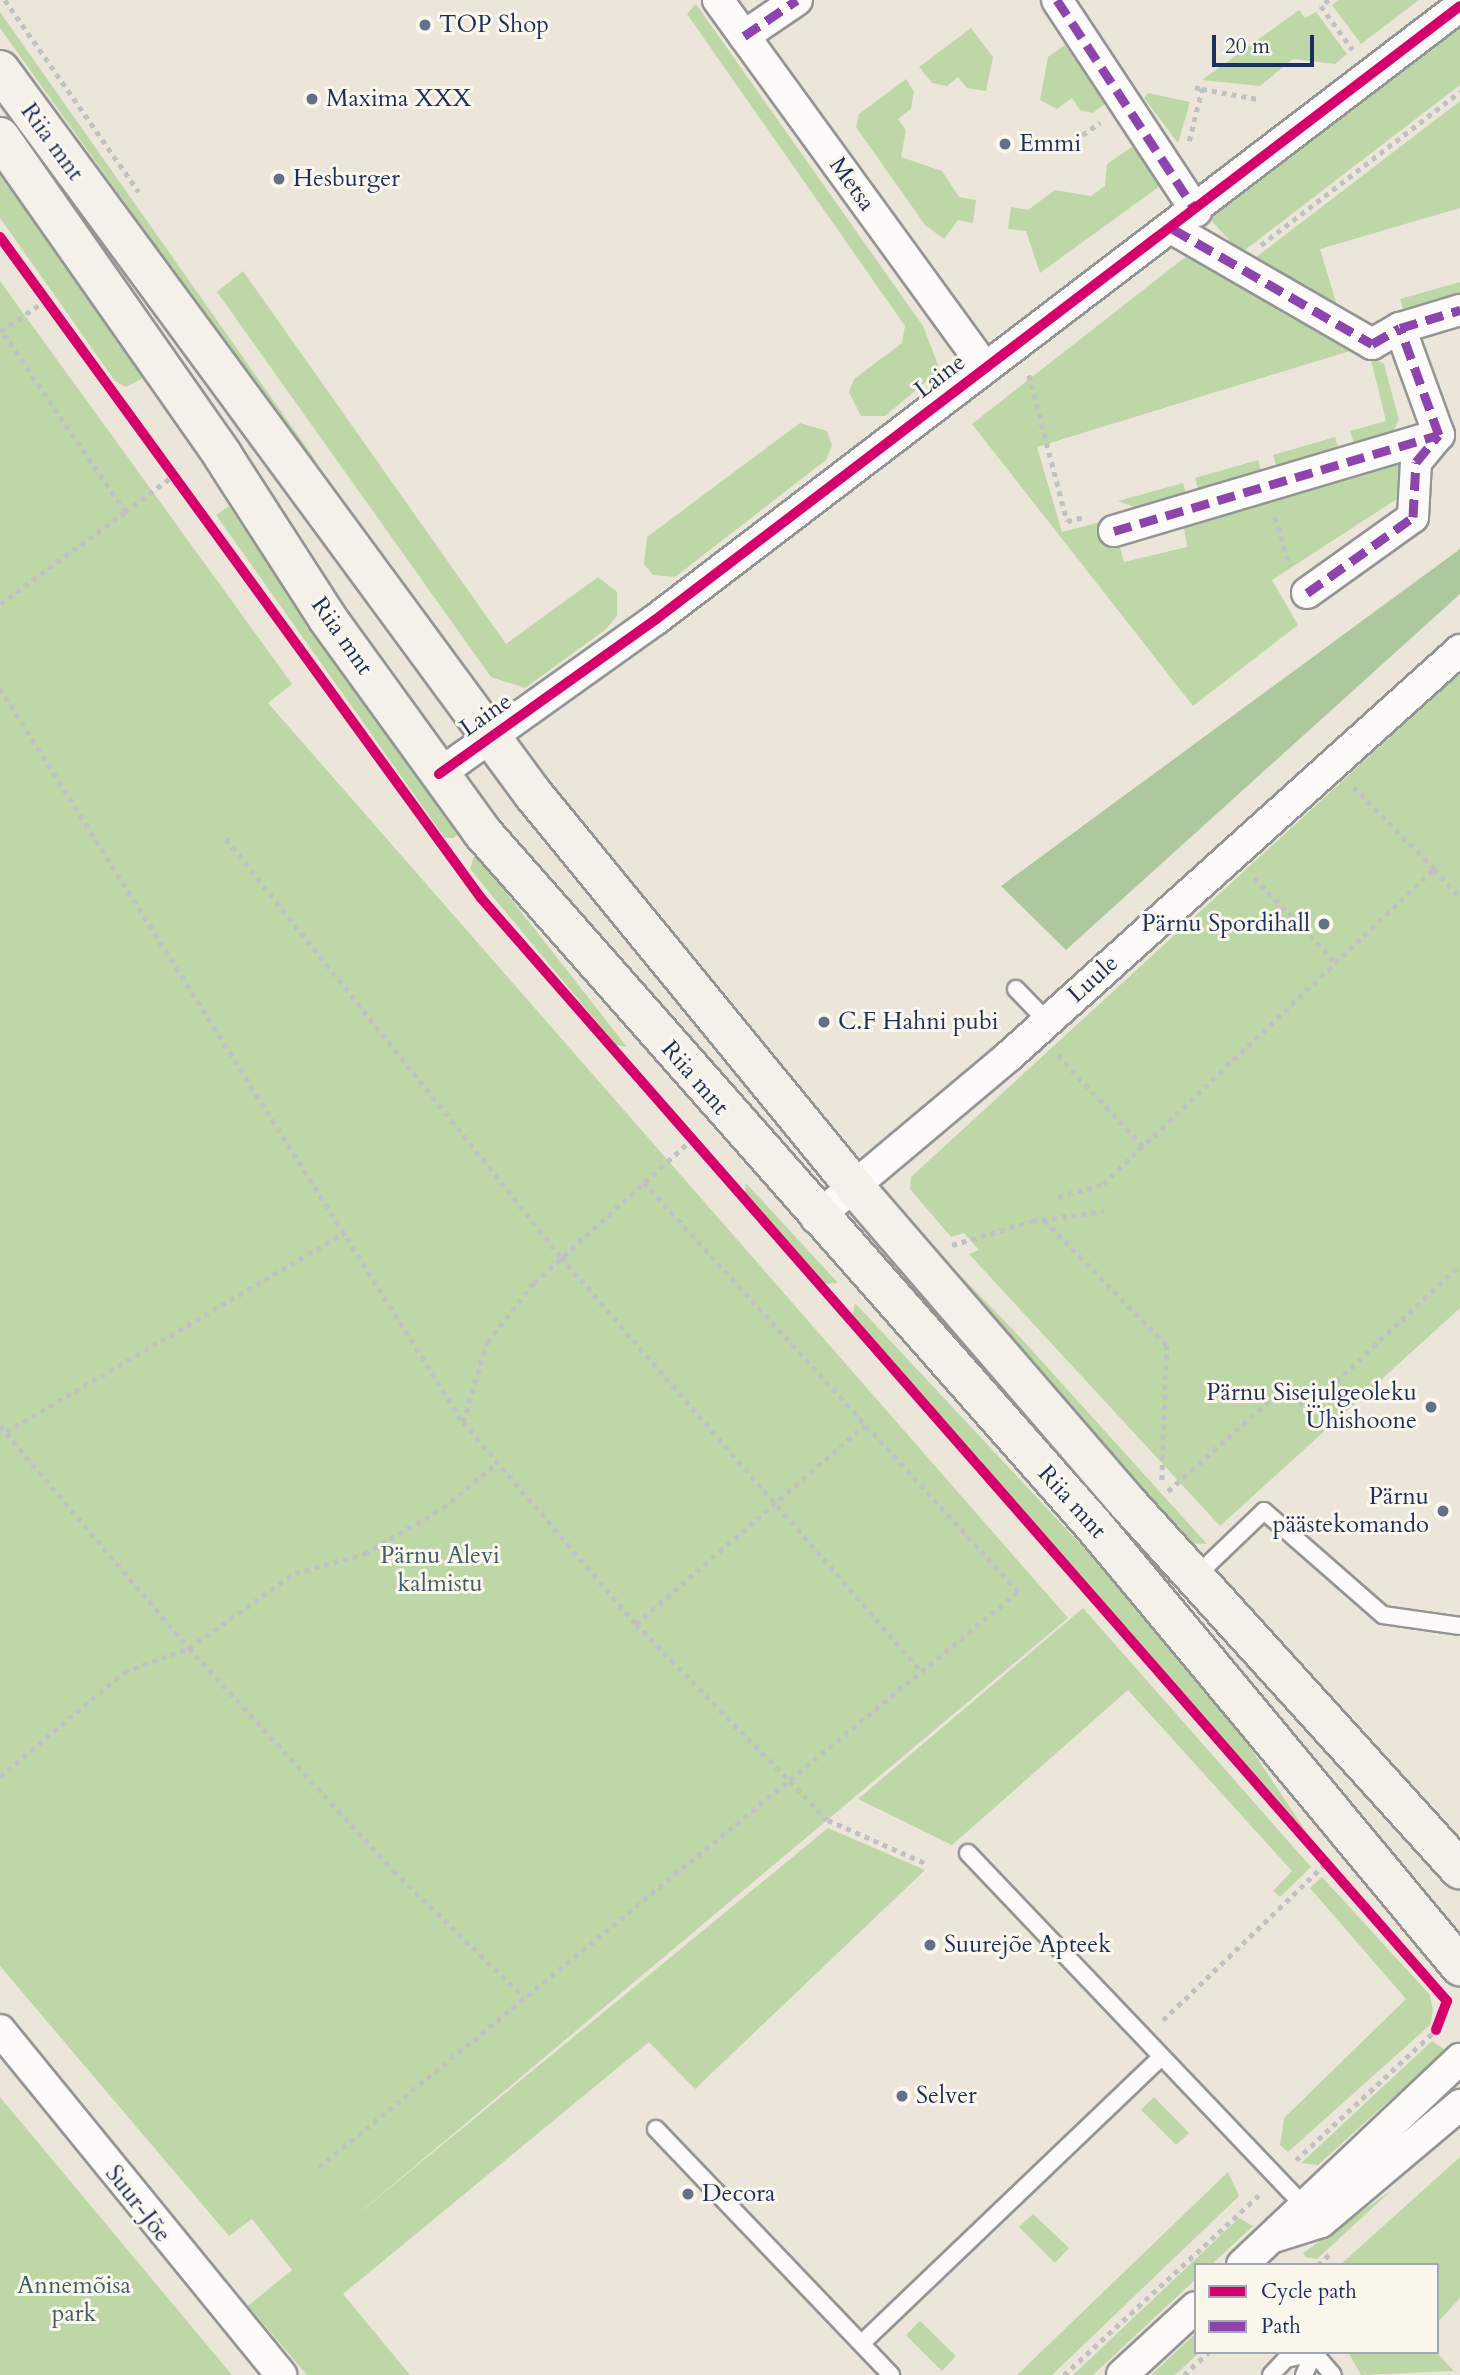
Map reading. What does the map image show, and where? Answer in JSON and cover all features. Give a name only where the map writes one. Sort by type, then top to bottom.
[{"type":"main road","name":"Riia mnt","points":[[0,70],[489,739],[854,1186],[1196,1576],[1460,1869]]},
{"type":"main road","name":"Riia mnt","points":[[0,137],[439,774],[482,832],[816,1218],[1096,1528],[1460,1966]]},
{"type":"street","name":"Metsa","points":[[718,0],[985,368]]},
{"type":"street","points":[[744,37],[797,0]]},
{"type":"street","points":[[1057,0],[1184,220],[1237,262],[1372,344],[1400,328],[1460,310]]},
{"type":"street","name":"Laine","points":[[439,774],[1184,220],[1460,6]]},
{"type":"street","points":[[1400,328],[1439,435]]},
{"type":"street","points":[[1123,529],[1439,435]]},
{"type":"street","points":[[1307,593],[1413,517],[1416,462],[1439,435]]},
{"type":"street","name":"Luule","points":[[816,1218],[1047,1021],[1460,650]]},
{"type":"street","name":"Suur-Jõe","points":[[0,2030],[281,2375]]},
{"type":"street","points":[[1311,2213],[1460,2059]]},
{"type":"street","points":[[1244,2263],[1274,2237],[1460,2105]]},
{"type":"street","points":[[1122,2375],[1194,2309]]},
{"type":"lane","points":[[1016,989],[1047,1021]]},
{"type":"lane","points":[[1196,1576],[1264,1511],[1383,1615],[1460,1626]]},
{"type":"lane","points":[[968,1853],[1159,2059],[1311,2213]]},
{"type":"lane","points":[[863,2342],[1159,2059]]},
{"type":"lane","points":[[656,2129],[863,2342],[891,2375]]},
{"type":"lane","points":[[1271,2375],[1286,2360],[1309,2354]]},
{"type":"lane","points":[[1304,2375],[1313,2354]]},
{"type":"lane","points":[[1314,2354],[1333,2375]]},
{"type":"path","points":[[5,0],[147,204]]},
{"type":"path","points":[[1317,0],[1358,56]]},
{"type":"path","points":[[1321,6],[1329,0]]},
{"type":"path","points":[[1195,88],[1258,99]]},
{"type":"path","points":[[1186,153],[1202,89]]},
{"type":"path","points":[[1237,262],[1460,92]]},
{"type":"path","points":[[38,290],[54,311]]},
{"type":"path","points":[[46,300],[1,332],[125,512]]},
{"type":"path","points":[[1027,368],[1067,522],[1114,510],[1123,529]]},
{"type":"path","points":[[166,464],[182,486]]},
{"type":"path","points":[[0,604],[174,475]]},
{"type":"path","points":[[1265,486],[1291,568]]},
{"type":"path","points":[[0,688],[346,1232],[463,1422],[636,1624],[828,1820],[925,1864]]},
{"type":"path","points":[[1353,787],[1460,897]]},
{"type":"path","points":[[226,839],[561,1257],[778,1502],[921,1671]]},
{"type":"path","points":[[1058,1197],[1103,1184],[1434,869]]},
{"type":"path","points":[[1253,878],[1336,962]]},
{"type":"path","points":[[1058,1055],[1143,1146]]},
{"type":"path","points":[[681,1130],[699,1151]]},
{"type":"path","points":[[463,1422],[487,1342],[561,1257],[642,1181],[690,1141]]},
{"type":"path","points":[[319,2167],[786,1779],[1018,1592],[642,1181]]},
{"type":"path","points":[[955,1257],[946,1247],[1044,1220],[1104,1211]]},
{"type":"path","points":[[1044,1220],[1167,1345],[1162,1484]]},
{"type":"path","points":[[5,1432],[346,1232]]},
{"type":"path","points":[[1168,1492],[1286,1386],[1307,1409],[1460,1265]]},
{"type":"path","points":[[636,1624],[865,1425]]},
{"type":"path","points":[[0,1426],[189,1648],[394,1871],[524,1997]]},
{"type":"path","points":[[0,1776],[124,1672],[189,1648],[295,1573],[364,1555],[443,1508],[497,1463]]},
{"type":"path","points":[[1152,1474],[1177,1502]]},
{"type":"path","points":[[1314,1855],[1332,1875]]},
{"type":"path","points":[[1142,2040],[1323,1866]]},
{"type":"path","points":[[1436,2030],[1442,2018]]},
{"type":"path","points":[[1184,2375],[1207,2354]]},
{"type":"green space","points":[[1339,0],[1419,0],[1361,44],[1332,5]]},
{"type":"green space","points":[[696,4],[923,326],[940,370],[885,416],[861,416],[849,392],[854,379],[902,343],[905,326],[687,14]]},
{"type":"green space","points":[[1299,10],[1305,18],[1316,12],[1347,54],[1335,64],[1293,59],[1260,86],[1202,80]]},
{"type":"green space","points":[[0,12],[316,461],[316,470],[0,28]]},
{"type":"green space","points":[[1460,27],[1460,85],[1241,253],[1207,216]]},
{"type":"green space","points":[[971,28],[993,57],[986,91],[967,88],[958,77],[947,86],[932,83],[919,67]]},
{"type":"green space","points":[[1065,45],[1106,103],[1093,113],[1080,110],[1072,98],[1057,109],[1040,100],[1048,57]]},
{"type":"green space","points":[[906,79],[914,91],[911,109],[898,119],[906,130],[901,157],[942,171],[959,197],[976,200],[973,223],[958,220],[944,239],[925,225],[856,127],[859,114]]},
{"type":"green space","points":[[1148,93],[1190,102],[1178,143],[1144,98]]},
{"type":"green space","points":[[1460,101],[1460,208],[1320,249],[1339,312],[1251,261]]},
{"type":"green space","points":[[1136,144],[1164,183],[1040,273],[1026,231],[1008,229],[1011,207],[1028,210],[1055,190],[1091,196],[1105,186],[1107,164]]},
{"type":"green space","points":[[0,175],[145,377],[126,387],[115,381],[0,218]]},
{"type":"green space","points":[[1193,251],[1353,350],[1037,447],[1062,532],[1112,519],[1124,562],[1187,547],[1183,522],[1403,458],[1403,495],[1272,580],[1298,625],[1193,706],[972,424]]},
{"type":"green space","points":[[243,271],[506,644],[598,577],[617,592],[617,616],[605,630],[525,688],[491,677],[217,292]]},
{"type":"green space","name":"Pärnu Alevi kalmistu","points":[[0,281],[292,684],[268,703],[1068,1618],[347,2223],[828,1828],[925,1870],[695,2089],[649,2042],[343,2294],[410,2375],[307,2375],[248,2306],[292,2270],[252,2219],[229,2236],[0,1966]]},
{"type":"green space","points":[[1460,282],[1460,304],[1404,311],[1400,299]]},
{"type":"green space","points":[[1370,356],[1384,364],[1399,420],[1390,437],[1356,450],[1350,431],[1386,421]]},
{"type":"green space","points":[[800,423],[827,431],[832,445],[826,460],[675,577],[653,575],[644,564],[647,537]]},
{"type":"green space","points":[[1335,437],[1340,453],[1279,473],[1273,455]]},
{"type":"green space","points":[[1258,460],[1263,478],[1200,497],[1195,478]]},
{"type":"green space","points":[[1183,483],[1187,497],[1142,510],[1118,501]]},
{"type":"green space","points":[[229,506],[457,835],[454,838],[445,838],[216,515]]},
{"type":"green space","points":[[1460,549],[1460,594],[1066,950],[1001,886]]},
{"type":"green space","name":"Pärnu Spordihall","points":[[1460,673],[1460,1308],[1220,1526],[969,1254],[979,1250],[964,1233],[951,1237],[910,1189],[911,1177]]},
{"type":"green space","points":[[475,853],[627,1047],[616,1045],[470,869]]},
{"type":"green space","points":[[746,1183],[838,1283],[822,1284],[745,1193]]},
{"type":"green space","points":[[933,1247],[1019,1336],[1207,1544],[1188,1543],[971,1300]]},
{"type":"green space","points":[[855,1303],[1156,1625],[1225,1710],[1307,1833],[852,1317]]},
{"type":"green space","points":[[1083,1608],[1311,1867],[1280,1897],[1273,1891],[1292,1871],[1128,1690],[952,1845],[858,1799]]},
{"type":"green space","points":[[1322,1877],[1430,1995],[1433,2011],[1430,2025],[1288,2152],[1280,2145],[1284,2118],[1406,1999],[1310,1888]]},
{"type":"green space","points":[[1432,2041],[1445,2050],[1318,2165],[1301,2163]]},
{"type":"green space","name":"Annemõisa park","points":[[0,2097],[232,2375],[0,2375]]},
{"type":"green space","points":[[1154,2097],[1189,2133],[1176,2145],[1141,2110]]},
{"type":"green space","points":[[1460,2157],[1460,2298],[1439,2321],[1439,2263],[1342,2263]]},
{"type":"green space","points":[[1228,2172],[1239,2196],[1052,2375],[1017,2375]]},
{"type":"green space","points":[[1393,2189],[1317,2259],[1306,2257],[1303,2253]]},
{"type":"green space","points":[[1033,2214],[1069,2248],[1055,2263],[1019,2227]]},
{"type":"green space","points":[[1239,2218],[1253,2226],[1213,2263],[1194,2263],[1194,2281],[1093,2375],[1073,2375]]},
{"type":"green space","points":[[920,2321],[956,2356],[942,2371],[906,2335]]},
{"type":"green space","points":[[1194,2335],[1194,2354],[1198,2354],[1175,2375],[1151,2375]]},
{"type":"green space","points":[[1349,2354],[1438,2354],[1454,2371],[1361,2375]]},
{"type":"marked path","points":[[744,36],[797,0]]},
{"type":"marked path","points":[[1057,0],[1196,211]]},
{"type":"marked path","points":[[1173,229],[1372,344],[1400,328]]},
{"type":"marked path","points":[[1307,593],[1413,517],[1416,462],[1439,435],[1400,328],[1460,310]]},
{"type":"marked path","points":[[1114,531],[1439,435]]},
{"type":"cycle path","points":[[439,774],[655,620],[1460,6]]},
{"type":"cycle path","points":[[0,237],[481,898],[1447,2001],[1436,2030]]},
{"type":"place","name":"TOP Shop","points":[[425,25]]},
{"type":"place","name":"Maxima XXX","points":[[312,99]]},
{"type":"place","name":"Emmi","points":[[1005,144]]},
{"type":"place","name":"Hesburger","points":[[279,179]]},
{"type":"place","name":"Pärnu Spordihall","points":[[1324,924]]},
{"type":"place","name":"C.F Hahni pubi","points":[[824,1022]]},
{"type":"place","name":"Pärnu Sisejulgeoleku Ühishoone","points":[[1431,1407]]},
{"type":"place","name":"Pärnu päästekomando","points":[[1443,1511]]},
{"type":"place","name":"Suurejõe Apteek","points":[[930,1945]]},
{"type":"place","name":"Selver","points":[[902,2096]]},
{"type":"place","name":"Decora","points":[[688,2194]]}]
